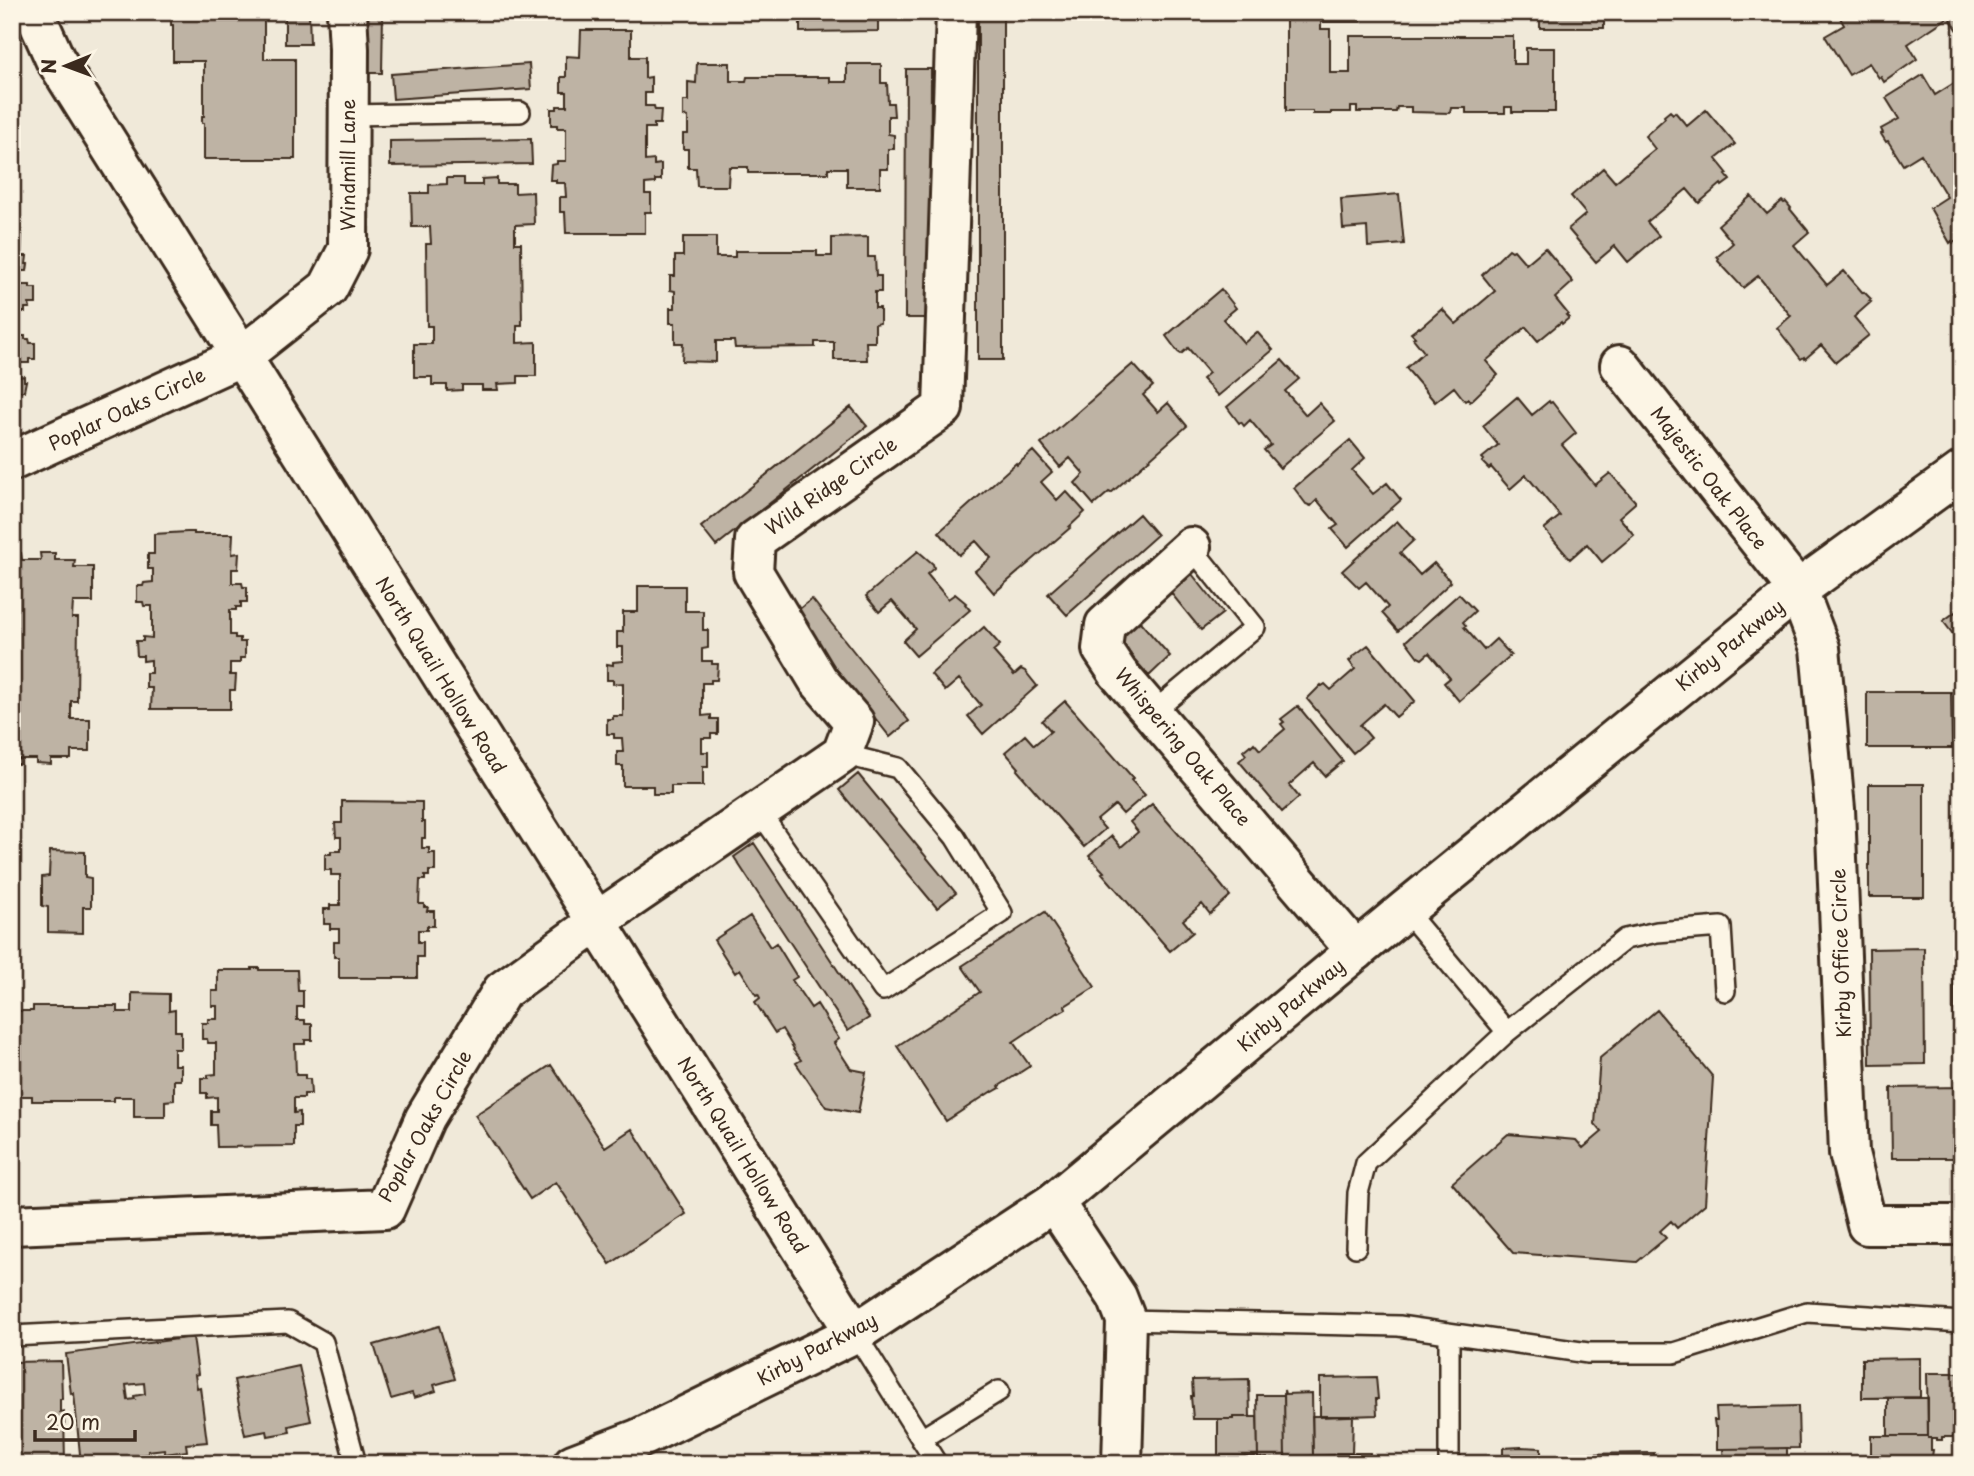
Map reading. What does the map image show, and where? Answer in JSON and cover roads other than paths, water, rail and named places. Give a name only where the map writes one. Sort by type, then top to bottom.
[{"type":"street","name":"North Quail Hollow Road","points":[[34,12],[55,58],[242,356],[606,916],[855,1334]]},
{"type":"street","name":"Windmill Lane","points":[[242,356],[328,288],[348,249],[347,12]]},
{"type":"street","name":"Wild Ridge Circle","points":[[842,754],[854,722],[818,680],[753,572],[755,540],[943,408],[956,12]]},
{"type":"street","name":"Poplar Oaks Circle","points":[[12,461],[242,356]]},
{"type":"street","name":"Majestic Oak Place","points":[[1620,365],[1798,590]]},
{"type":"street","name":"Kirby Parkway","points":[[573,1464],[638,1439],[855,1334],[1054,1202],[1405,910],[1798,590],[1962,471]]},
{"type":"street","name":"Whispering Oak Place","points":[[1191,547],[1105,625],[1101,649],[1118,673],[1356,951]]},
{"type":"street","name":"Kirby Office Circle","points":[[1798,590],[1820,648],[1835,808],[1849,1153],[1867,1224],[1962,1225]]},
{"type":"street","points":[[606,916],[842,754]]},
{"type":"street","name":"Poplar Oaks Circle","points":[[12,1226],[385,1209],[425,1118],[502,990],[606,916]]},
{"type":"street","points":[[1054,1202],[1117,1297],[1126,1320],[1122,1464]]},
{"type":"lane","points":[[349,115],[520,112]]},
{"type":"lane","points":[[1152,713],[1255,627],[1191,547]]},
{"type":"lane","points":[[759,811],[883,990],[1002,913],[955,837],[898,768],[842,754]]},
{"type":"lane","points":[[1405,910],[1507,1032]]},
{"type":"lane","points":[[1356,1247],[1358,1194],[1366,1163],[1507,1032],[1625,939],[1657,932],[1721,927],[1725,991]]},
{"type":"lane","points":[[1126,1320],[1399,1326],[1588,1353],[1674,1353],[1807,1312],[1962,1322]]},
{"type":"lane","points":[[12,1336],[288,1322],[323,1342],[356,1464]]},
{"type":"lane","points":[[1449,1333],[1449,1464]]},
{"type":"lane","points":[[855,1334],[937,1464]]},
{"type":"lane","points":[[921,1439],[999,1391]]}]
